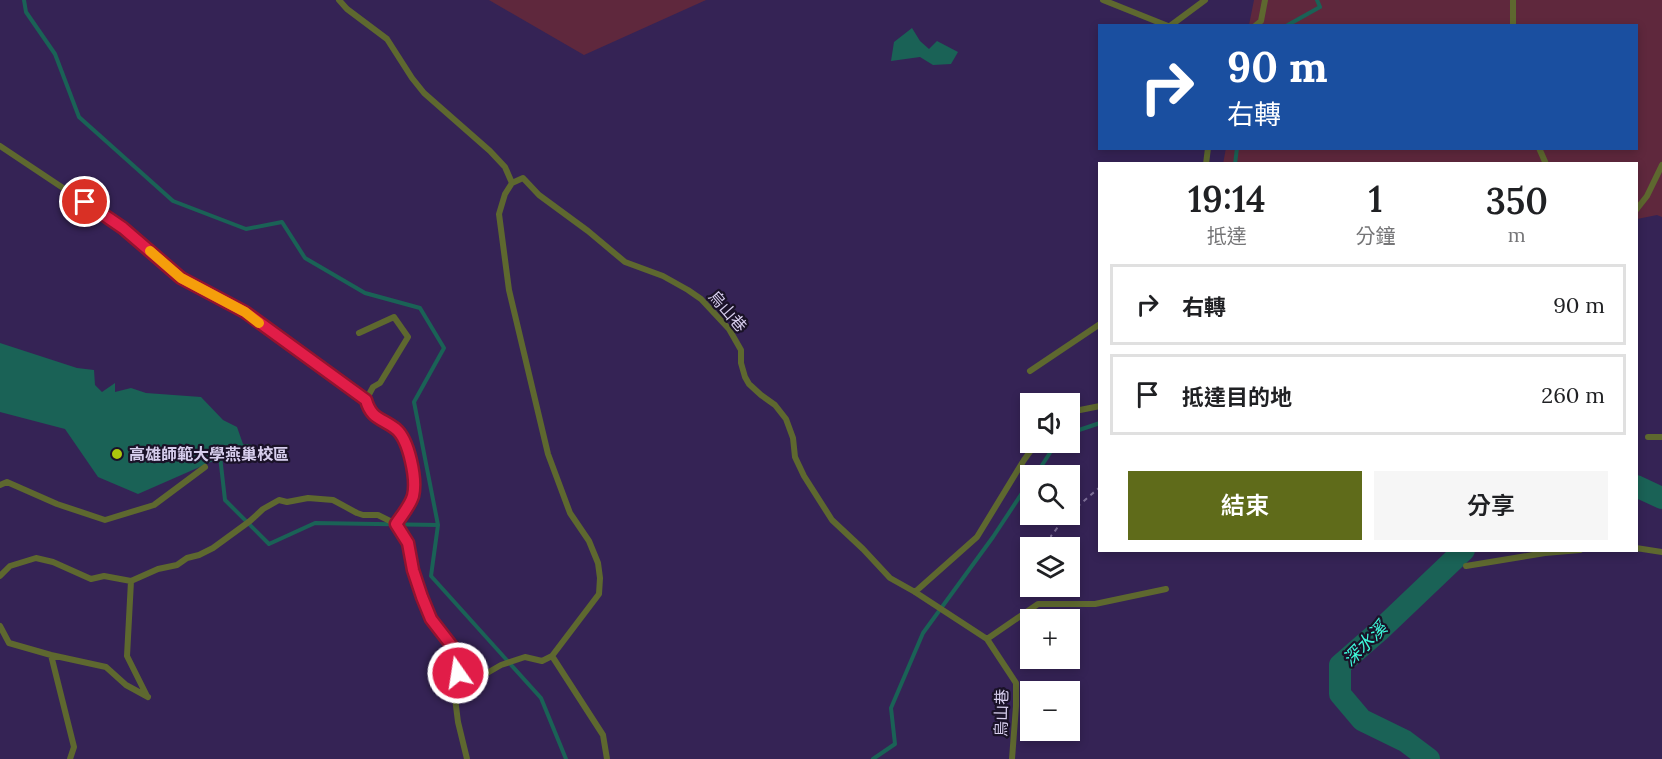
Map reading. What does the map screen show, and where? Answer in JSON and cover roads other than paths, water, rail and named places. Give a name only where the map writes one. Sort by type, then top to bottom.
[{"type":"lane","points":[[339,0],[347,9],[387,39],[424,93],[505,167],[512,183],[505,194],[499,214],[509,290],[548,454],[570,513],[589,541],[598,563],[599,594],[552,656],[542,661],[525,657],[501,665],[475,680],[455,698]]},
{"type":"lane","points":[[1103,0],[1164,24]]},
{"type":"lane","points":[[1172,24],[1205,0]]},
{"type":"lane","points":[[1257,24],[1261,21],[1265,0]]},
{"type":"lane","points":[[1513,0],[1513,24]]},
{"type":"lane","points":[[0,146],[123,228],[181,278],[245,312],[366,400],[369,409],[397,430],[405,441],[415,480],[412,498],[396,524]]},
{"type":"lane","points":[[1638,207],[1647,196],[1662,165]]},
{"type":"lane","name":"烏山巷","points":[[512,183],[523,178],[539,195],[625,262],[663,276],[701,299],[729,329],[741,350],[741,363],[745,377],[749,384],[775,405],[786,420],[793,438],[795,457],[804,476],[832,520],[890,578],[987,639],[1016,684],[1012,759]]},
{"type":"lane","points":[[359,333],[394,317],[408,337],[380,383],[373,387],[366,400]]},
{"type":"lane","points":[[1030,371],[1098,325]]},
{"type":"lane","points":[[1080,410],[1098,406]]},
{"type":"lane","points":[[1648,437],[1662,437]]},
{"type":"lane","points":[[915,592],[977,537],[1028,453]]},
{"type":"lane","points":[[0,485],[7,482],[57,504],[105,520],[154,505],[205,467]]},
{"type":"lane","points":[[0,576],[10,567],[36,558],[53,562],[91,579],[104,576],[131,580],[158,569],[177,565],[187,558],[213,548],[263,509],[279,501],[287,502],[308,498],[333,500],[357,513],[378,515],[396,524],[408,543],[413,570],[431,619],[455,650],[458,658],[455,698],[467,759]]},
{"type":"lane","points":[[1638,548],[1662,552]]},
{"type":"lane","points":[[1466,566],[1562,552]]},
{"type":"lane","points":[[0,626],[9,643],[106,667],[126,685],[148,697],[127,656],[131,580]]},
{"type":"lane","points":[[987,639],[1038,604],[1095,604],[1166,589]]},
{"type":"lane","points":[[51,655],[74,747],[70,759]]},
{"type":"lane","points":[[552,656],[603,735],[607,759]]},
{"type":"waterway","points":[[24,0],[26,12],[55,54],[79,117],[173,201],[246,229],[282,222],[305,258],[365,293],[420,308],[444,348],[414,402],[438,525]]},
{"type":"waterway","points":[[1290,24],[1320,7],[1317,0]]},
{"type":"waterway","points":[[1235,162],[1237,150]]},
{"type":"waterway","points":[[1080,430],[1098,424]]},
{"type":"waterway","points":[[1042,465],[1050,453]]},
{"type":"waterway","points":[[220,456],[225,500],[269,544],[315,523],[438,525],[431,576],[541,698],[566,759]]},
{"type":"waterway","name":"深水溪","points":[[1638,487],[1662,498]]},
{"type":"waterway","points":[[873,759],[895,744],[891,708],[923,633],[1020,496]]},
{"type":"waterway","name":"深水溪","points":[[1429,759],[1405,741],[1362,720],[1340,694],[1340,665],[1462,552]]},
{"type":"place","name":"高雄師範大學燕巢校區","points":[[117,454]]}]
